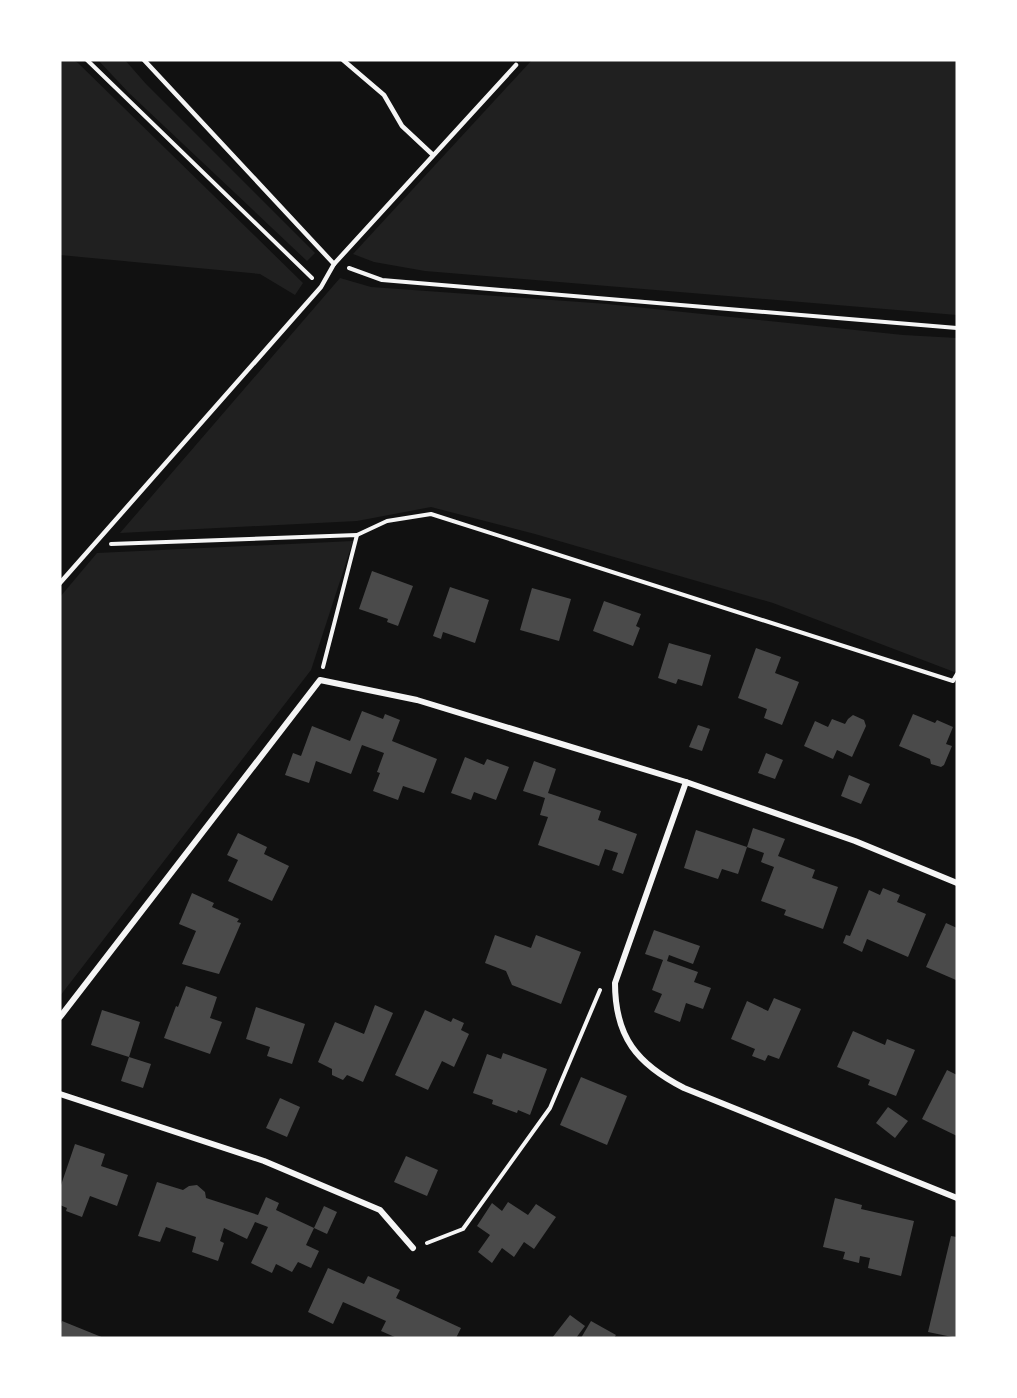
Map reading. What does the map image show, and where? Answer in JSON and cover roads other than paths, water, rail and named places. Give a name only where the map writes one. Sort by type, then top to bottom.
[{"type":"street","points":[[60,1017],[320,680],[417,700],[686,782],[855,841],[957,883]]},
{"type":"street","points":[[686,782],[615,983],[618,1017],[627,1039],[650,1068],[684,1088],[957,1198]]},
{"type":"street","points":[[60,1094],[264,1161],[380,1209],[413,1248]]},
{"type":"lane","points":[[144,60],[334,264]]},
{"type":"lane","points":[[344,60],[384,95],[402,126],[433,155]]},
{"type":"lane","points":[[60,583],[321,287],[334,264],[516,65]]}]
